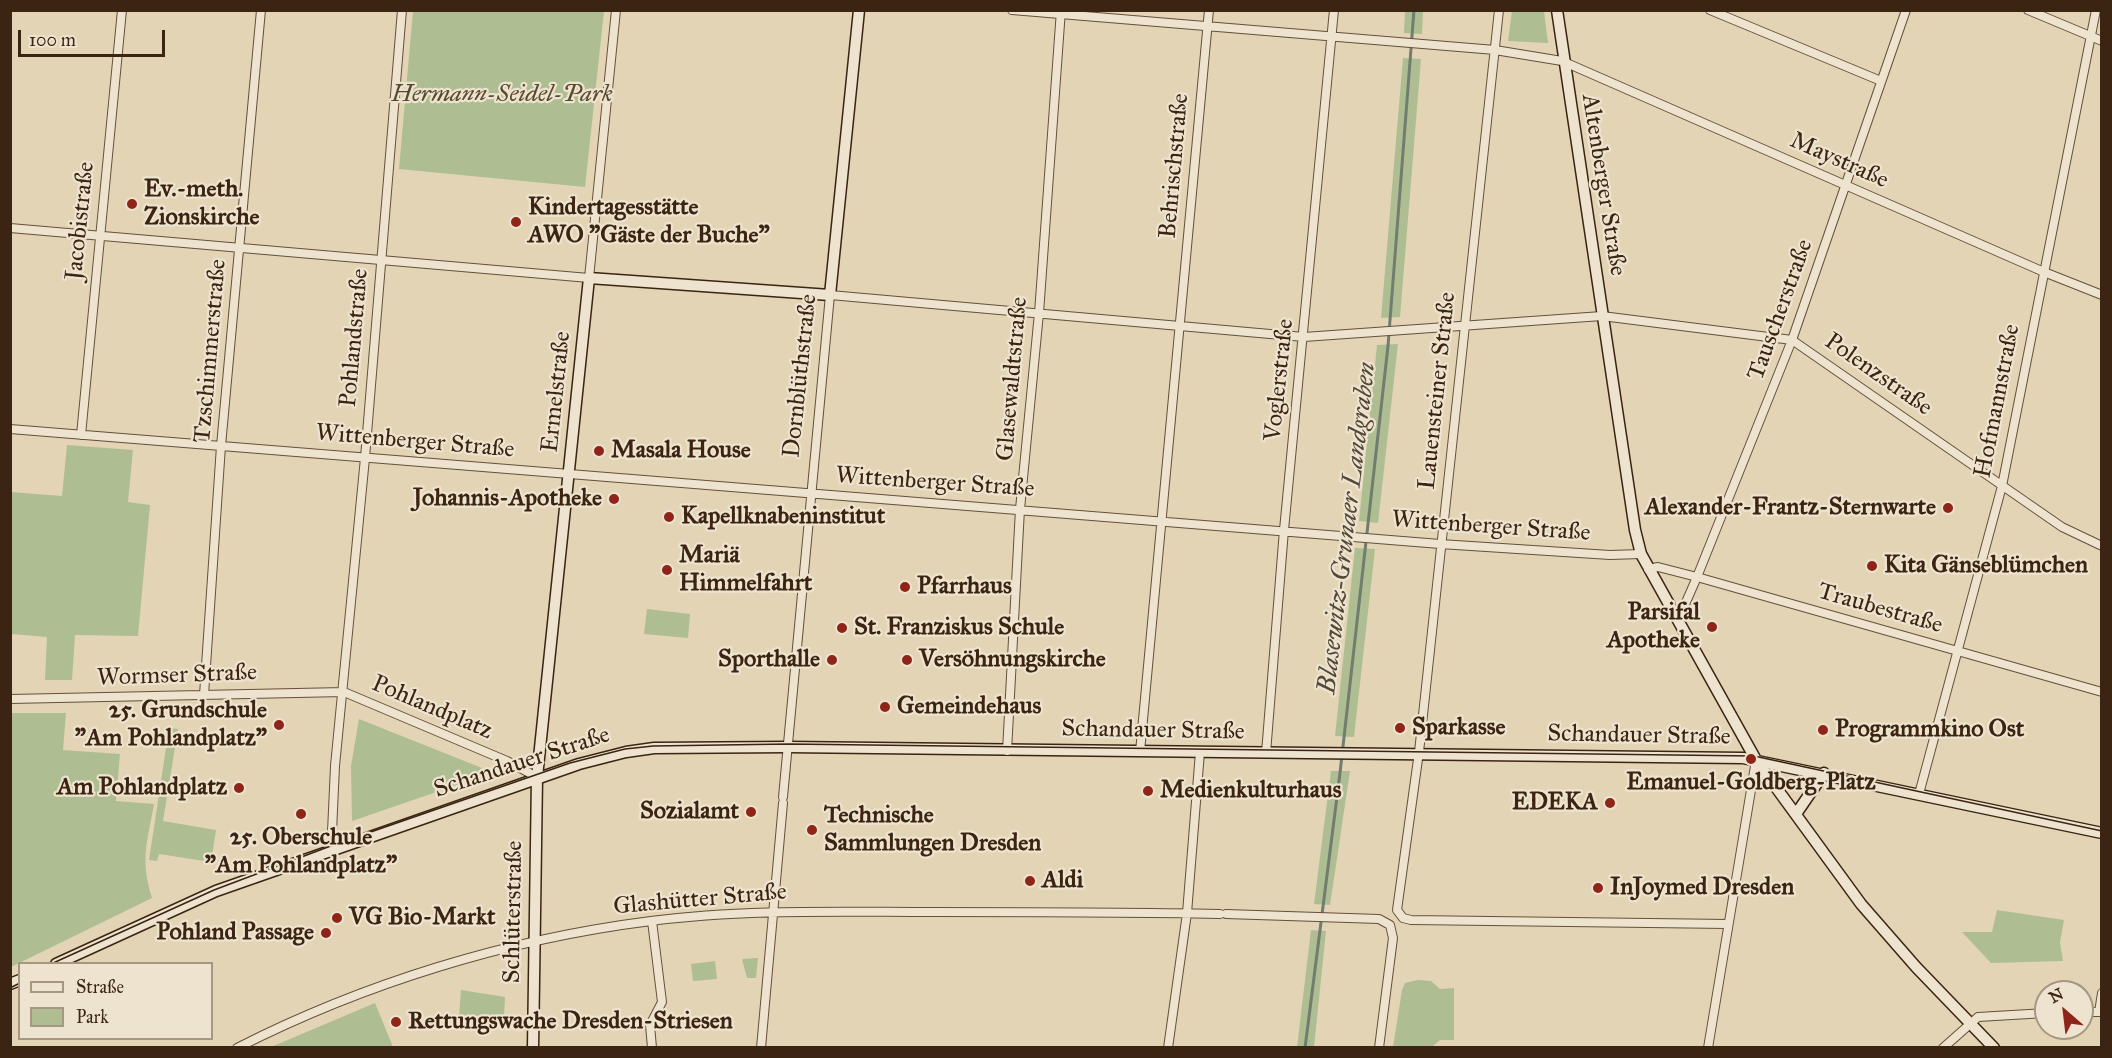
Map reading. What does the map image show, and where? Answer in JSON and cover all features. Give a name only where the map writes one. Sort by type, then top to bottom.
[{"type":"main road","name":"Dornblüthstraße","points":[[830,295],[859,10]]},
{"type":"main road","name":"Altenberger Straße","points":[[1557,10],[1562,61],[1641,554],[1756,760],[1882,930],[1994,1047]]},
{"type":"main road","points":[[589,278],[830,295]]},
{"type":"main road","name":"Ermelstraße","points":[[537,777],[589,278]]},
{"type":"main road","name":"Schandauer Straße","points":[[58,962],[207,895],[337,848],[537,777],[602,757],[654,748],[788,747],[1714,757],[1756,760],[1824,773],[2102,833]]},
{"type":"main road","points":[[1796,814],[1824,773]]},
{"type":"main road","name":"Schlüterstraße","points":[[533,1047],[537,777]]},
{"type":"street","name":"Jacobistraße","points":[[81,435],[122,10]]},
{"type":"street","name":"Tzschimmerstraße","points":[[204,695],[221,446],[261,10]]},
{"type":"street","name":"Pohlandstraße","points":[[337,848],[332,832],[402,10]]},
{"type":"street","name":"Ermelstraße","points":[[589,278],[616,10]]},
{"type":"street","name":"Maystraße","points":[[1012,10],[1060,12],[1495,50],[1562,61],[2044,272],[2102,295]]},
{"type":"street","name":"Behrischstraße","points":[[1140,752],[1209,10]]},
{"type":"street","name":"Voglerstraße","points":[[1266,753],[1284,530],[1334,10]]},
{"type":"street","name":"Lauensteiner Straße","points":[[1499,10],[1419,754],[1398,902],[1399,915],[1411,920],[1728,924]]},
{"type":"street","points":[[1710,10],[1881,81]]},
{"type":"street","name":"Tauscherstraße","points":[[1676,616],[1683,609],[1697,577],[1792,340],[1906,10]]},
{"type":"street","points":[[2028,10],[2102,41]]},
{"type":"street","name":"Hofmannstraße","points":[[1919,795],[2002,486],[2096,10]]},
{"type":"street","name":"Glasewaldtstraße","points":[[1007,751],[1020,509],[1039,313],[1060,12]]},
{"type":"street","points":[[10,228],[589,278]]},
{"type":"street","name":"Polenzstraße","points":[[830,295],[1304,337],[1602,316],[1792,340],[2062,527],[2102,546]]},
{"type":"street","name":"Dornblüthstraße","points":[[761,1047],[810,493],[830,295]]},
{"type":"street","name":"Wittenberger Straße","points":[[10,429],[1440,544],[1610,555],[1641,554]]},
{"type":"street","name":"Traubestraße","points":[[1648,569],[1658,567],[1697,577],[2102,692]]},
{"type":"street","name":"Wormser Straße","points":[[10,699],[344,692]]},
{"type":"street","name":"Pohlandplatz","points":[[344,692],[507,760],[537,777]]},
{"type":"street","points":[[1168,1047],[1186,913],[1200,752]]},
{"type":"street","points":[[1708,1047],[1756,760]]},
{"type":"street","name":"Glashütter Straße","points":[[237,1047],[398,981],[453,963],[534,942],[651,921],[773,911],[1186,913],[1379,919],[1390,925],[1393,938],[1379,1047]]},
{"type":"street","points":[[651,921],[662,1002],[650,1025],[652,1047]]},
{"type":"street","points":[[2100,1012],[2102,993]]},
{"type":"street","points":[[1943,1047],[1978,1017],[2034,1014]]},
{"type":"green space","name":"Hermann-Seidel-Park","points":[[413,11],[604,11],[585,187],[399,169]]},
{"type":"green space","points":[[1405,11],[1423,11],[1422,34],[1404,33]]},
{"type":"green space","points":[[1512,11],[1544,11],[1548,43],[1508,41]]},
{"type":"green space","points":[[1403,58],[1421,59],[1400,317],[1381,318]]},
{"type":"green space","points":[[1398,344],[1378,523],[1359,521],[1377,345]]},
{"type":"green space","points":[[67,445],[133,450],[128,502],[150,505],[138,636],[75,635],[72,680],[45,680],[47,637],[11,634],[11,492],[62,496]]},
{"type":"green space","points":[[1355,548],[1375,549],[1354,737],[1335,736]]},
{"type":"green space","points":[[647,609],[690,614],[688,638],[644,634]]},
{"type":"green space","points":[[11,713],[66,713],[63,750],[120,754],[116,801],[154,804],[146,861],[152,898],[11,967]]},
{"type":"green space","points":[[359,719],[482,768],[483,776],[352,821],[351,766]]},
{"type":"green space","points":[[169,728],[178,729],[163,821],[216,830],[211,862],[159,854],[157,861],[149,860]]},
{"type":"green space","points":[[1331,771],[1350,771],[1330,905],[1314,904]]},
{"type":"green space","points":[[1997,910],[2064,920],[2060,942],[2063,961],[1991,963],[1962,932],[1992,932]]},
{"type":"green space","points":[[1311,930],[1326,931],[1314,1047],[1297,1047]]},
{"type":"green space","points":[[758,958],[756,978],[747,978],[742,959]]},
{"type":"green space","points":[[715,961],[717,979],[693,981],[691,964]]},
{"type":"green space","points":[[1418,980],[1431,981],[1440,989],[1454,988],[1454,1040],[1440,1040],[1432,1047],[1393,1047],[1402,990],[1405,983]]},
{"type":"green space","points":[[461,990],[505,997],[504,1018],[459,1016]]},
{"type":"green space","points":[[375,1003],[393,1047],[271,1047]]},
{"type":"waterway","name":"Blasewitz‐Grunaer Landgraben","points":[[1305,1048],[1340,773],[1388,346],[1414,10]]},
{"type":"tram line","points":[[55,962],[214,890],[336,844],[570,763],[625,749],[653,746],[789,744],[1754,756],[2102,831]]},
{"type":"tram line","points":[[10,988],[18,984]]},
{"type":"place","name":"Ev.-meth. Zionskirche","points":[[132,204]]},
{"type":"place","name":"Kindertagesstätte AWO \"Gäste der Buche\"","points":[[516,222]]},
{"type":"place","name":"Masala House","points":[[599,451]]},
{"type":"place","name":"Johannis-Apotheke","points":[[614,499]]},
{"type":"place","name":"Alexander-Frantz-Sternwarte","points":[[1948,508]]},
{"type":"place","name":"Kapellknabeninstitut","points":[[669,517]]},
{"type":"place","name":"Kita Gänseblümchen","points":[[1872,566]]},
{"type":"place","name":"Mariä Himmelfahrt","points":[[667,570]]},
{"type":"place","name":"Pfarrhaus","points":[[905,587]]},
{"type":"place","name":"Parsifal Apotheke","points":[[1712,627]]},
{"type":"place","name":"St. Franziskus Schule","points":[[842,628]]},
{"type":"place","name":"Sporthalle","points":[[832,660]]},
{"type":"place","name":"Versöhnungskirche","points":[[907,660]]},
{"type":"place","name":"Gemeindehaus","points":[[885,707]]},
{"type":"place","name":"25. Grundschule \"Am Pohlandplatz\"","points":[[279,725]]},
{"type":"place","name":"Sparkasse","points":[[1400,728]]},
{"type":"place","name":"Programmkino Ost","points":[[1823,730]]},
{"type":"place","name":"Emanuel-Goldberg-Platz","points":[[1751,759]]},
{"type":"place","name":"Am Pohlandplatz","points":[[239,788]]},
{"type":"place","name":"Medienkulturhaus","points":[[1148,791]]},
{"type":"place","name":"EDEKA","points":[[1610,803]]},
{"type":"place","name":"Sozialamt","points":[[751,812]]},
{"type":"place","name":"25. Oberschule \"Am Pohlandplatz\"","points":[[301,814]]},
{"type":"place","name":"Technische Sammlungen Dresden","points":[[812,830]]},
{"type":"place","name":"Aldi","points":[[1030,881]]},
{"type":"place","name":"InJoymed Dresden","points":[[1598,888]]},
{"type":"place","name":"VG Bio-Markt","points":[[337,918]]},
{"type":"place","name":"Pohland Passage","points":[[326,933]]},
{"type":"place","name":"Rettungswache Dresden-Striesen","points":[[396,1022]]}]
